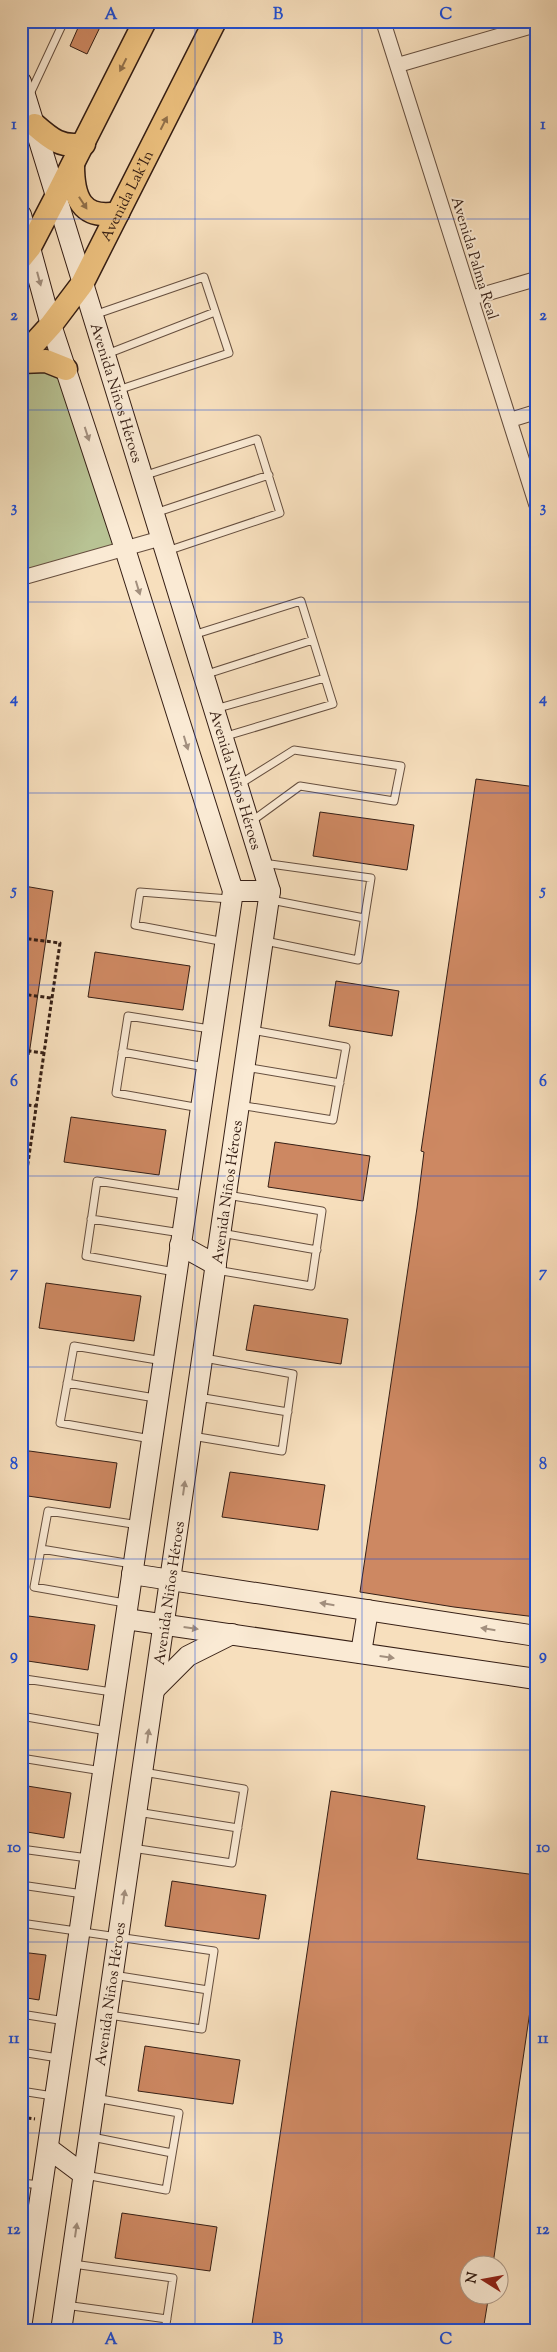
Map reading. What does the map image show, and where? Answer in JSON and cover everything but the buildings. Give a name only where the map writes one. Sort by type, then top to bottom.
[{"type":"main road","points":[[26,252],[84,144],[145,21]]},
{"type":"main road","name":"Avenida Lak'In","points":[[21,358],[52,325],[82,284],[215,21]]},
{"type":"main road","name":"Avenida Niños Héroes","points":[[24,91],[238,785],[269,895],[62,2331]]},
{"type":"main road","points":[[34,125],[58,143],[72,146],[84,144]]},
{"type":"main road","points":[[73,165],[73,184],[84,208],[94,214],[105,216],[118,213]]},
{"type":"main road","points":[[21,215],[26,252],[52,325],[125,548],[232,895],[56,2096],[42,2185],[29,2224],[21,2328]]},
{"type":"main road","points":[[21,362],[46,361],[66,369]]},
{"type":"main road","points":[[232,895],[269,895]]},
{"type":"main road","points":[[181,1239],[216,1268]]},
{"type":"main road","points":[[133,1569],[171,1580],[536,1636]]},
{"type":"main road","points":[[361,1653],[368,1610]]},
{"type":"main road","points":[[127,1611],[164,1624],[536,1679]]},
{"type":"main road","points":[[155,1688],[188,1656],[232,1634]]},
{"type":"main road","points":[[48,2148],[84,2175]]},
{"type":"street","name":"Avenida Palma Real","points":[[383,21],[536,504]]},
{"type":"street","points":[[398,65],[536,25]]},
{"type":"street","points":[[471,298],[536,279]]},
{"type":"street","points":[[510,420],[536,412]]},
{"type":"street","points":[[21,578],[125,548],[164,544]]},
{"type":"lane","points":[[24,91],[64,21]]},
{"type":"lane","points":[[92,316],[204,278],[229,352],[116,391]]},
{"type":"lane","points":[[104,355],[215,312]]},
{"type":"lane","points":[[143,476],[258,439],[280,513],[164,544]]},
{"type":"lane","points":[[154,513],[268,475]]},
{"type":"lane","points":[[192,635],[301,601],[333,704],[223,737]]},
{"type":"lane","points":[[204,675],[313,640]]},
{"type":"lane","points":[[215,710],[325,678]]},
{"type":"lane","points":[[238,785],[294,750],[401,766],[394,801],[300,786],[249,823]]},
{"type":"lane","points":[[261,862],[371,878],[358,960],[263,941]]},
{"type":"lane","points":[[225,942],[135,925],[140,892],[232,895]]},
{"type":"lane","points":[[269,895],[364,918]]},
{"type":"lane","points":[[200,1108],[116,1093],[122,1052],[128,1016],[212,1030]]},
{"type":"lane","points":[[239,1105],[334,1120],[346,1047],[250,1029]]},
{"type":"lane","points":[[122,1052],[206,1067]]},
{"type":"lane","points":[[244,1067],[340,1083]]},
{"type":"lane","points":[[176,1272],[86,1256],[91,1219],[97,1181],[187,1196]]},
{"type":"lane","points":[[216,1268],[311,1286],[317,1250],[322,1211],[226,1195]]},
{"type":"lane","points":[[91,1219],[181,1239]]},
{"type":"lane","points":[[221,1233],[317,1250]]},
{"type":"lane","points":[[152,1439],[60,1423],[74,1346],[163,1362]]},
{"type":"lane","points":[[192,1436],[282,1451],[288,1412],[293,1374],[203,1357]]},
{"type":"lane","points":[[67,1383],[158,1399]]},
{"type":"lane","points":[[197,1397],[288,1412]]},
{"type":"lane","points":[[127,1611],[34,1587],[48,1511],[139,1525]]},
{"type":"lane","points":[[41,1549],[133,1569]]},
{"type":"lane","points":[[21,1702],[25,1679],[115,1692]]},
{"type":"lane","points":[[21,1716],[109,1732]]},
{"type":"lane","points":[[21,1758],[104,1771]]},
{"type":"lane","points":[[132,1848],[232,1863],[244,1788],[143,1772]]},
{"type":"lane","points":[[137,1812],[238,1828]]},
{"type":"lane","points":[[21,1849],[91,1858]]},
{"type":"lane","points":[[21,1886],[85,1895]]},
{"type":"lane","points":[[21,1923],[214,1951],[202,2028],[107,2014]]},
{"type":"lane","points":[[113,1975],[208,1990]]},
{"type":"lane","points":[[21,2014],[67,2021]]},
{"type":"lane","points":[[21,2052],[61,2059]]},
{"type":"lane","points":[[21,2091],[56,2096]]},
{"type":"lane","points":[[84,2175],[166,2190],[179,2113],[95,2098]]},
{"type":"lane","points":[[89,2136],[172,2153]]},
{"type":"lane","points":[[21,2182],[42,2185]]},
{"type":"lane","points":[[71,2264],[173,2278],[165,2331]]},
{"type":"lane","points":[[65,2305],[167,2320]]},
{"type":"path","points":[[21,938],[60,943],[21,1211]]},
{"type":"path","points":[[21,994],[51,998]]},
{"type":"path","points":[[21,1050],[44,1053]]},
{"type":"path","points":[[21,1104],[35,1106]]},
{"type":"path","points":[[21,1161],[29,1162]]},
{"type":"green space","points":[[21,362],[54,364],[125,549],[21,578]]}]
